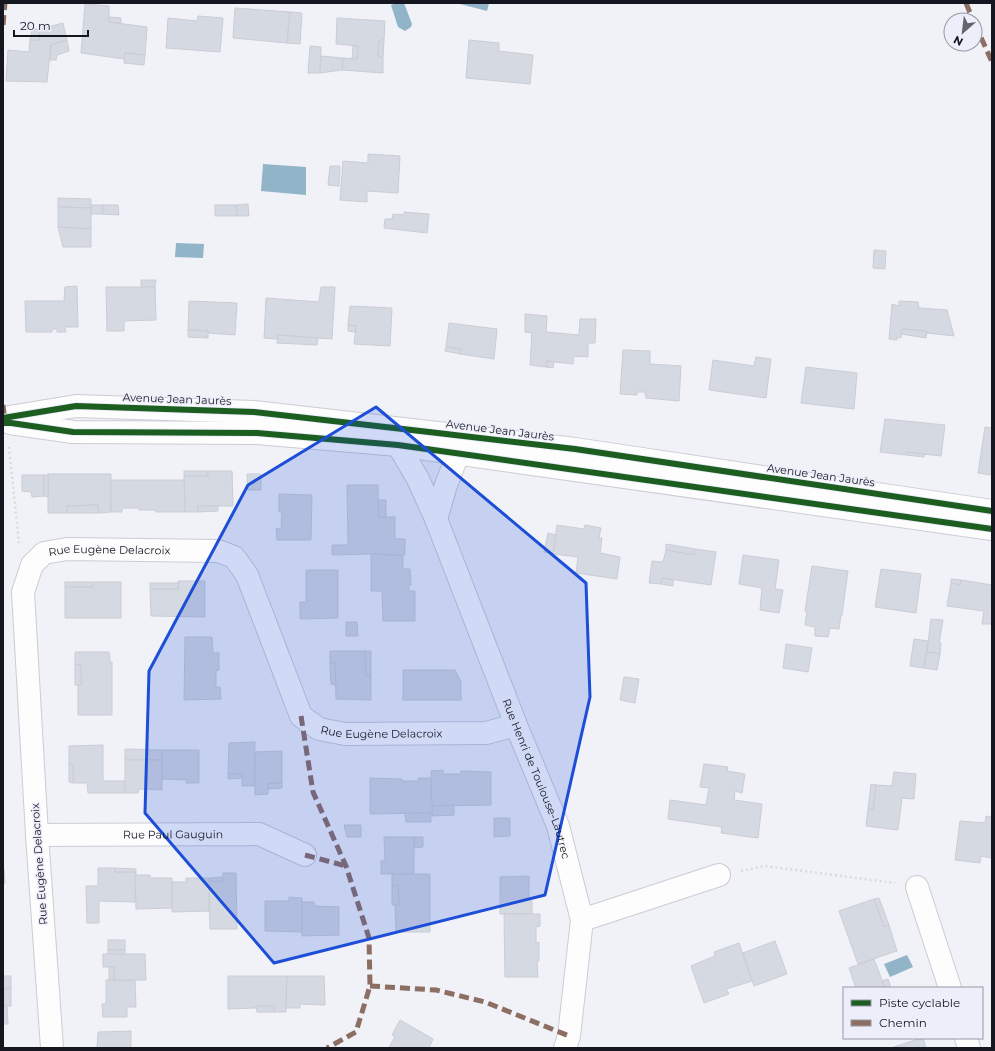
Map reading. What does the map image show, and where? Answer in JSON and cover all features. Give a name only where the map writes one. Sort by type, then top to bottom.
[{"type":"street","name":"Avenue Jean Jaurès","points":[[4,421],[76,406],[254,412],[574,449],[992,511]]},
{"type":"street","points":[[4,421],[73,432],[257,433],[398,445],[992,529]]},
{"type":"street","points":[[398,445],[428,432],[458,454]]},
{"type":"street","name":"Rue Henri de Toulouse-Lautrec","points":[[398,445],[418,479],[436,519],[516,725],[558,826],[582,920],[569,1036],[565,1048]]},
{"type":"street","points":[[436,519],[458,454]]},
{"type":"street","name":"Rue Eugène Delacroix","points":[[52,1048],[37,835],[23,592],[32,565],[44,553],[67,549],[218,551],[234,557],[247,575],[301,716],[319,729],[345,734],[486,733],[516,725]]},
{"type":"street","name":"Rue Paul Gauguin","points":[[37,835],[259,834],[305,855]]},
{"type":"street","points":[[582,920],[719,875]]},
{"type":"street","points":[[917,886],[950,987]]},
{"type":"path","points":[[4,421],[9,449],[19,546],[32,565]]},
{"type":"path","points":[[719,875],[765,866],[917,886]]},
{"type":"highlighted area","points":[[376,407],[586,583],[590,697],[545,895],[274,963],[145,813],[149,671],[248,485]]},
{"type":"water","points":[[396,3],[404,3],[412,24],[411,27],[405,31],[398,27],[391,5]]},
{"type":"water","points":[[456,3],[489,3],[487,11]]},
{"type":"water","points":[[263,164],[306,167],[306,195],[261,191]]},
{"type":"water","points":[[176,243],[204,244],[203,258],[175,257]]},
{"type":"water","points":[[907,955],[913,967],[890,977],[884,964]]},
{"type":"building","points":[[85,4],[109,6],[109,22],[147,27],[145,55],[125,53],[124,59],[81,53]]},
{"type":"building","points":[[235,8],[290,12],[287,43],[233,38]]},
{"type":"building","points":[[290,12],[302,13],[300,44],[287,43]]},
{"type":"building","points":[[198,16],[223,18],[220,52],[166,48],[168,18],[197,21]]},
{"type":"building","points":[[109,17],[121,18],[121,23],[109,22]]},
{"type":"building","points":[[337,18],[385,21],[384,39],[379,41],[378,56],[383,58],[383,73],[342,70],[343,58],[357,59],[358,46],[336,44]]},
{"type":"building","points":[[63,23],[67,40],[51,45],[47,82],[6,81],[8,50],[29,52],[30,40],[39,40],[40,29]]},
{"type":"building","points":[[40,29],[39,40],[30,40],[32,30]]},
{"type":"building","points":[[384,39],[383,58],[378,56],[379,41]]},
{"type":"building","points":[[67,40],[69,51],[57,55],[56,60],[50,60],[51,45]]},
{"type":"building","points":[[469,40],[499,43],[499,51],[533,55],[530,84],[466,78]]},
{"type":"building","points":[[310,46],[321,47],[320,73],[308,73]]},
{"type":"building","points":[[353,46],[358,46],[357,59],[352,59]]},
{"type":"building","points":[[125,53],[145,55],[144,65],[124,63]]},
{"type":"building","points":[[321,56],[343,58],[342,70],[320,73]]},
{"type":"building","points":[[368,154],[400,156],[398,193],[367,191],[367,202],[340,200],[343,161],[368,163]]},
{"type":"building","points":[[330,166],[340,166],[339,186],[328,185]]},
{"type":"building","points":[[58,198],[91,199],[91,208],[58,207]]},
{"type":"building","points":[[248,204],[249,216],[237,216],[236,205]]},
{"type":"building","points":[[91,205],[103,205],[103,214],[91,214]]},
{"type":"building","points":[[103,205],[118,205],[119,215],[103,214]]},
{"type":"building","points":[[215,205],[236,205],[237,216],[215,216]]},
{"type":"building","points":[[58,207],[91,208],[91,229],[58,227]]},
{"type":"building","points":[[404,212],[429,214],[427,233],[384,228],[385,219],[392,219],[393,214],[404,215]]},
{"type":"building","points":[[58,227],[91,229],[91,247],[63,247]]},
{"type":"building","points":[[874,250],[886,251],[885,269],[873,268]]},
{"type":"building","points":[[141,280],[156,280],[155,287],[141,287]]},
{"type":"building","points":[[77,286],[78,327],[65,327],[66,332],[57,332],[57,329],[52,329],[52,332],[26,332],[25,301],[64,301],[65,287]]},
{"type":"building","points":[[106,287],[155,287],[156,320],[124,321],[124,331],[107,331]]},
{"type":"building","points":[[321,287],[335,287],[332,339],[278,335],[277,339],[264,338],[266,298],[319,302]]},
{"type":"building","points":[[189,301],[237,303],[235,335],[188,330]]},
{"type":"building","points":[[899,301],[918,302],[919,308],[947,310],[954,336],[927,333],[927,331],[902,329],[901,338],[897,337],[897,340],[889,339],[892,304],[899,306]]},
{"type":"building","points":[[350,306],[392,308],[390,346],[354,344],[356,326],[348,325]]},
{"type":"building","points":[[525,314],[547,316],[546,332],[579,335],[580,319],[596,319],[595,343],[588,343],[588,357],[574,356],[573,364],[547,361],[546,367],[530,365],[532,333],[525,332]]},
{"type":"building","points":[[449,323],[497,329],[494,359],[460,354],[461,349],[446,347]]},
{"type":"building","points":[[348,325],[356,326],[355,332],[348,331]]},
{"type":"building","points":[[902,329],[927,331],[926,338],[901,334]]},
{"type":"building","points":[[188,330],[208,331],[208,338],[188,337]]},
{"type":"building","points":[[278,335],[318,338],[317,345],[277,343]]},
{"type":"building","points":[[446,347],[461,349],[460,354],[445,351]]},
{"type":"building","points":[[623,350],[650,351],[650,364],[681,366],[679,401],[646,398],[645,392],[637,392],[637,395],[620,394]]},
{"type":"building","points":[[756,357],[771,359],[766,398],[709,390],[713,360],[754,366]]},
{"type":"building","points":[[547,361],[554,362],[553,368],[546,367]]},
{"type":"building","points":[[806,367],[857,373],[854,409],[801,403]]},
{"type":"building","points":[[885,419],[945,425],[941,456],[906,452],[906,455],[880,452]]},
{"type":"building","points":[[985,427],[992,428],[992,475],[978,473]]},
{"type":"building","points":[[906,452],[925,454],[924,457],[906,455]]},
{"type":"building","points":[[184,471],[208,471],[208,476],[184,476]]},
{"type":"building","points":[[208,471],[232,471],[233,506],[198,506],[198,512],[185,512],[184,476],[208,476]]},
{"type":"building","points":[[48,474],[111,474],[111,512],[99,513],[98,505],[67,506],[67,513],[48,513]]},
{"type":"building","points":[[247,474],[261,474],[261,490],[248,490]]},
{"type":"building","points":[[22,475],[44,475],[44,496],[32,497],[31,492],[22,491]]},
{"type":"building","points":[[44,475],[48,475],[48,497],[44,496]]},
{"type":"building","points":[[111,480],[184,480],[185,512],[156,512],[156,510],[139,510],[139,508],[122,508],[122,512],[111,512]]},
{"type":"building","points":[[347,485],[378,485],[379,517],[395,517],[395,539],[405,539],[405,555],[332,555],[332,545],[348,545]]},
{"type":"building","points":[[279,494],[312,495],[311,540],[277,540],[276,528],[281,529],[282,512],[279,512]]},
{"type":"building","points":[[378,500],[386,500],[386,517],[379,517]]},
{"type":"building","points":[[98,505],[99,513],[67,513],[67,506]]},
{"type":"building","points":[[198,506],[218,506],[218,511],[198,512]]},
{"type":"building","points":[[557,525],[584,529],[585,525],[601,528],[599,538],[602,538],[600,553],[620,557],[617,579],[576,573],[578,557],[553,554]]},
{"type":"building","points":[[548,533],[556,535],[553,554],[544,552]]},
{"type":"building","points":[[666,544],[695,549],[694,555],[666,550]]},
{"type":"building","points":[[695,549],[716,552],[711,585],[662,578],[661,584],[649,583],[652,561],[663,562],[666,550],[694,555]]},
{"type":"building","points":[[371,554],[403,556],[403,569],[410,569],[411,585],[409,585],[409,591],[415,591],[415,621],[383,621],[382,591],[371,591]]},
{"type":"building","points":[[743,555],[779,560],[775,589],[783,590],[779,613],[760,610],[762,588],[739,584]]},
{"type":"building","points":[[812,566],[848,571],[839,629],[830,628],[828,637],[815,636],[815,627],[805,625],[807,611],[805,611]]},
{"type":"building","points":[[881,569],[921,574],[916,613],[875,607]]},
{"type":"building","points":[[306,570],[338,570],[338,618],[300,619],[300,602],[306,602]]},
{"type":"building","points":[[662,578],[673,580],[673,586],[661,584]]},
{"type":"building","points":[[951,579],[961,580],[960,585],[951,583]]},
{"type":"building","points":[[961,580],[992,585],[992,624],[982,624],[984,611],[947,606],[951,583],[960,585]]},
{"type":"building","points":[[178,581],[205,581],[205,617],[151,616],[150,589],[178,589]]},
{"type":"building","points":[[65,582],[93,582],[93,587],[65,587]]},
{"type":"building","points":[[93,582],[121,582],[121,618],[65,618],[65,587],[93,587]]},
{"type":"building","points":[[150,583],[178,583],[178,589],[150,589]]},
{"type":"building","points":[[931,619],[943,620],[939,643],[941,643],[940,654],[927,652]]},
{"type":"building","points":[[346,622],[357,622],[358,636],[346,636]]},
{"type":"building","points":[[185,637],[212,637],[213,653],[219,653],[219,670],[216,671],[216,687],[220,687],[221,699],[184,700]]},
{"type":"building","points":[[914,639],[928,641],[924,668],[910,666]]},
{"type":"building","points":[[786,644],[812,648],[808,672],[783,668]]},
{"type":"building","points":[[330,651],[365,651],[366,676],[371,676],[371,700],[336,699],[335,663],[330,663]]},
{"type":"building","points":[[365,651],[371,651],[371,676],[366,676]]},
{"type":"building","points":[[75,652],[109,652],[110,662],[112,662],[112,715],[78,715],[78,685],[81,685],[81,665],[75,665]]},
{"type":"building","points":[[927,652],[940,654],[937,670],[924,668]]},
{"type":"building","points":[[330,663],[335,663],[336,685],[331,684]]},
{"type":"building","points":[[75,665],[81,665],[81,685],[75,685]]},
{"type":"building","points":[[403,670],[455,670],[461,682],[461,700],[403,700]]},
{"type":"building","points":[[624,677],[639,679],[635,703],[620,700]]},
{"type":"building","points":[[255,742],[254,786],[242,786],[242,774],[228,774],[229,743]]},
{"type":"building","points":[[103,745],[103,781],[125,781],[125,793],[88,793],[87,783],[73,783],[73,764],[69,764],[69,746]]},
{"type":"building","points":[[125,749],[162,750],[162,760],[125,760]]},
{"type":"building","points":[[162,750],[199,750],[199,783],[186,783],[187,780],[162,779]]},
{"type":"building","points":[[282,751],[282,783],[268,784],[268,794],[255,795],[255,752]]},
{"type":"building","points":[[125,760],[162,760],[162,790],[139,789],[138,793],[125,793]]},
{"type":"building","points":[[69,764],[73,764],[73,783],[69,782]]},
{"type":"building","points":[[704,764],[728,767],[727,771],[745,774],[742,793],[735,791],[734,800],[762,804],[758,838],[721,833],[722,827],[668,819],[670,800],[706,805],[709,788],[700,787]]},
{"type":"building","points":[[443,770],[443,774],[461,774],[461,771],[491,772],[491,805],[432,806],[431,771]]},
{"type":"building","points":[[894,772],[916,774],[914,799],[902,798],[898,830],[866,826],[868,809],[873,809],[876,785],[892,786]]},
{"type":"building","points":[[228,774],[242,774],[242,778],[228,779]]},
{"type":"building","points":[[370,778],[419,781],[418,778],[431,778],[431,813],[370,814]]},
{"type":"building","points":[[282,783],[282,788],[268,789],[268,784]]},
{"type":"building","points":[[871,784],[876,785],[873,809],[868,809]]},
{"type":"building","points":[[454,805],[454,815],[432,816],[432,806]]},
{"type":"building","points":[[405,813],[431,813],[431,822],[406,822]]},
{"type":"building","points":[[986,816],[992,817],[992,858],[981,856],[980,863],[955,860],[960,821],[985,823]]},
{"type":"building","points":[[494,818],[510,818],[510,836],[494,837]]},
{"type":"building","points":[[344,825],[361,825],[361,837],[347,837]]},
{"type":"building","points":[[384,837],[414,837],[414,874],[381,874],[381,861],[385,861]]},
{"type":"building","points":[[414,837],[423,837],[423,847],[415,848]]},
{"type":"building","points":[[98,868],[115,868],[115,872],[136,872],[135,902],[99,901],[99,923],[87,923],[86,886],[98,886]]},
{"type":"building","points":[[115,868],[136,869],[136,872],[115,872]]},
{"type":"building","points":[[4,869],[5,883],[3,883]]},
{"type":"building","points":[[223,873],[236,873],[237,929],[210,929],[209,881],[223,881]]},
{"type":"building","points":[[392,874],[430,874],[430,932],[396,932],[395,905],[399,905],[398,885],[392,886]]},
{"type":"building","points":[[135,875],[150,875],[150,878],[172,878],[172,908],[136,909]]},
{"type":"building","points":[[529,876],[529,901],[532,901],[532,914],[500,914],[500,877]]},
{"type":"building","points":[[223,877],[223,881],[209,881],[209,878]]},
{"type":"building","points":[[186,878],[209,878],[209,911],[172,912],[172,882],[186,882]]},
{"type":"building","points":[[398,885],[399,905],[392,905],[392,886]]},
{"type":"building","points":[[289,897],[302,898],[302,932],[265,931],[265,901],[289,901]]},
{"type":"building","points":[[879,898],[889,925],[884,927],[874,899]]},
{"type":"building","points":[[874,899],[884,927],[889,925],[897,951],[858,964],[839,911]]},
{"type":"building","points":[[302,902],[314,902],[315,906],[339,907],[339,935],[302,936]]},
{"type":"building","points":[[504,914],[540,914],[540,926],[536,927],[536,943],[539,942],[539,961],[537,961],[538,977],[505,977]]},
{"type":"building","points":[[108,940],[125,940],[125,950],[108,950]]},
{"type":"building","points":[[775,941],[787,974],[754,986],[743,953]]},
{"type":"building","points":[[739,943],[752,981],[726,989],[729,994],[704,1003],[691,966],[715,956],[714,952]]},
{"type":"building","points":[[108,950],[125,950],[125,955],[108,954]]},
{"type":"building","points":[[103,954],[145,954],[146,980],[114,980],[114,967],[103,967]]},
{"type":"building","points":[[874,959],[885,987],[856,987],[849,968]]},
{"type":"building","points":[[109,967],[114,967],[114,980],[109,981]]},
{"type":"building","points":[[3,976],[11,976],[11,988],[4,989],[4,1006],[7,1006],[8,1024],[3,1024]]},
{"type":"building","points":[[228,976],[287,976],[286,1012],[274,1012],[274,1006],[228,1009]]},
{"type":"building","points":[[287,976],[324,976],[325,1005],[300,1004],[300,1008],[286,1008]]},
{"type":"building","points":[[888,979],[891,987],[885,987],[882,981]]},
{"type":"building","points":[[106,980],[135,981],[136,1007],[127,1007],[127,1017],[103,1017],[102,1004],[106,1004]]},
{"type":"building","points":[[11,988],[11,1006],[4,1006],[4,989]]},
{"type":"building","points":[[256,1006],[274,1006],[274,1012],[257,1012]]},
{"type":"building","points":[[400,1020],[433,1039],[429,1048],[389,1048],[395,1036],[392,1035]]},
{"type":"building","points":[[131,1031],[131,1048],[97,1048],[98,1032]]},
{"type":"building","points":[[918,1039],[923,1039],[926,1048],[891,1048]]},
{"type":"marked path","points":[[3,25],[5,3]]},
{"type":"marked path","points":[[966,3],[970,12]]},
{"type":"marked path","points":[[983,42],[992,62]]},
{"type":"marked path","points":[[3,405],[5,421]]},
{"type":"marked path","points":[[301,716],[313,792],[346,866],[369,938],[370,986],[356,1032],[327,1048]]},
{"type":"marked path","points":[[305,855],[346,866]]},
{"type":"marked path","points":[[370,986],[436,990],[485,1002],[569,1036]]},
{"type":"cycle path","points":[[3,418],[76,406],[254,412],[575,449],[992,511]]},
{"type":"cycle path","points":[[3,423],[73,432],[257,433],[398,445],[992,529]]}]
